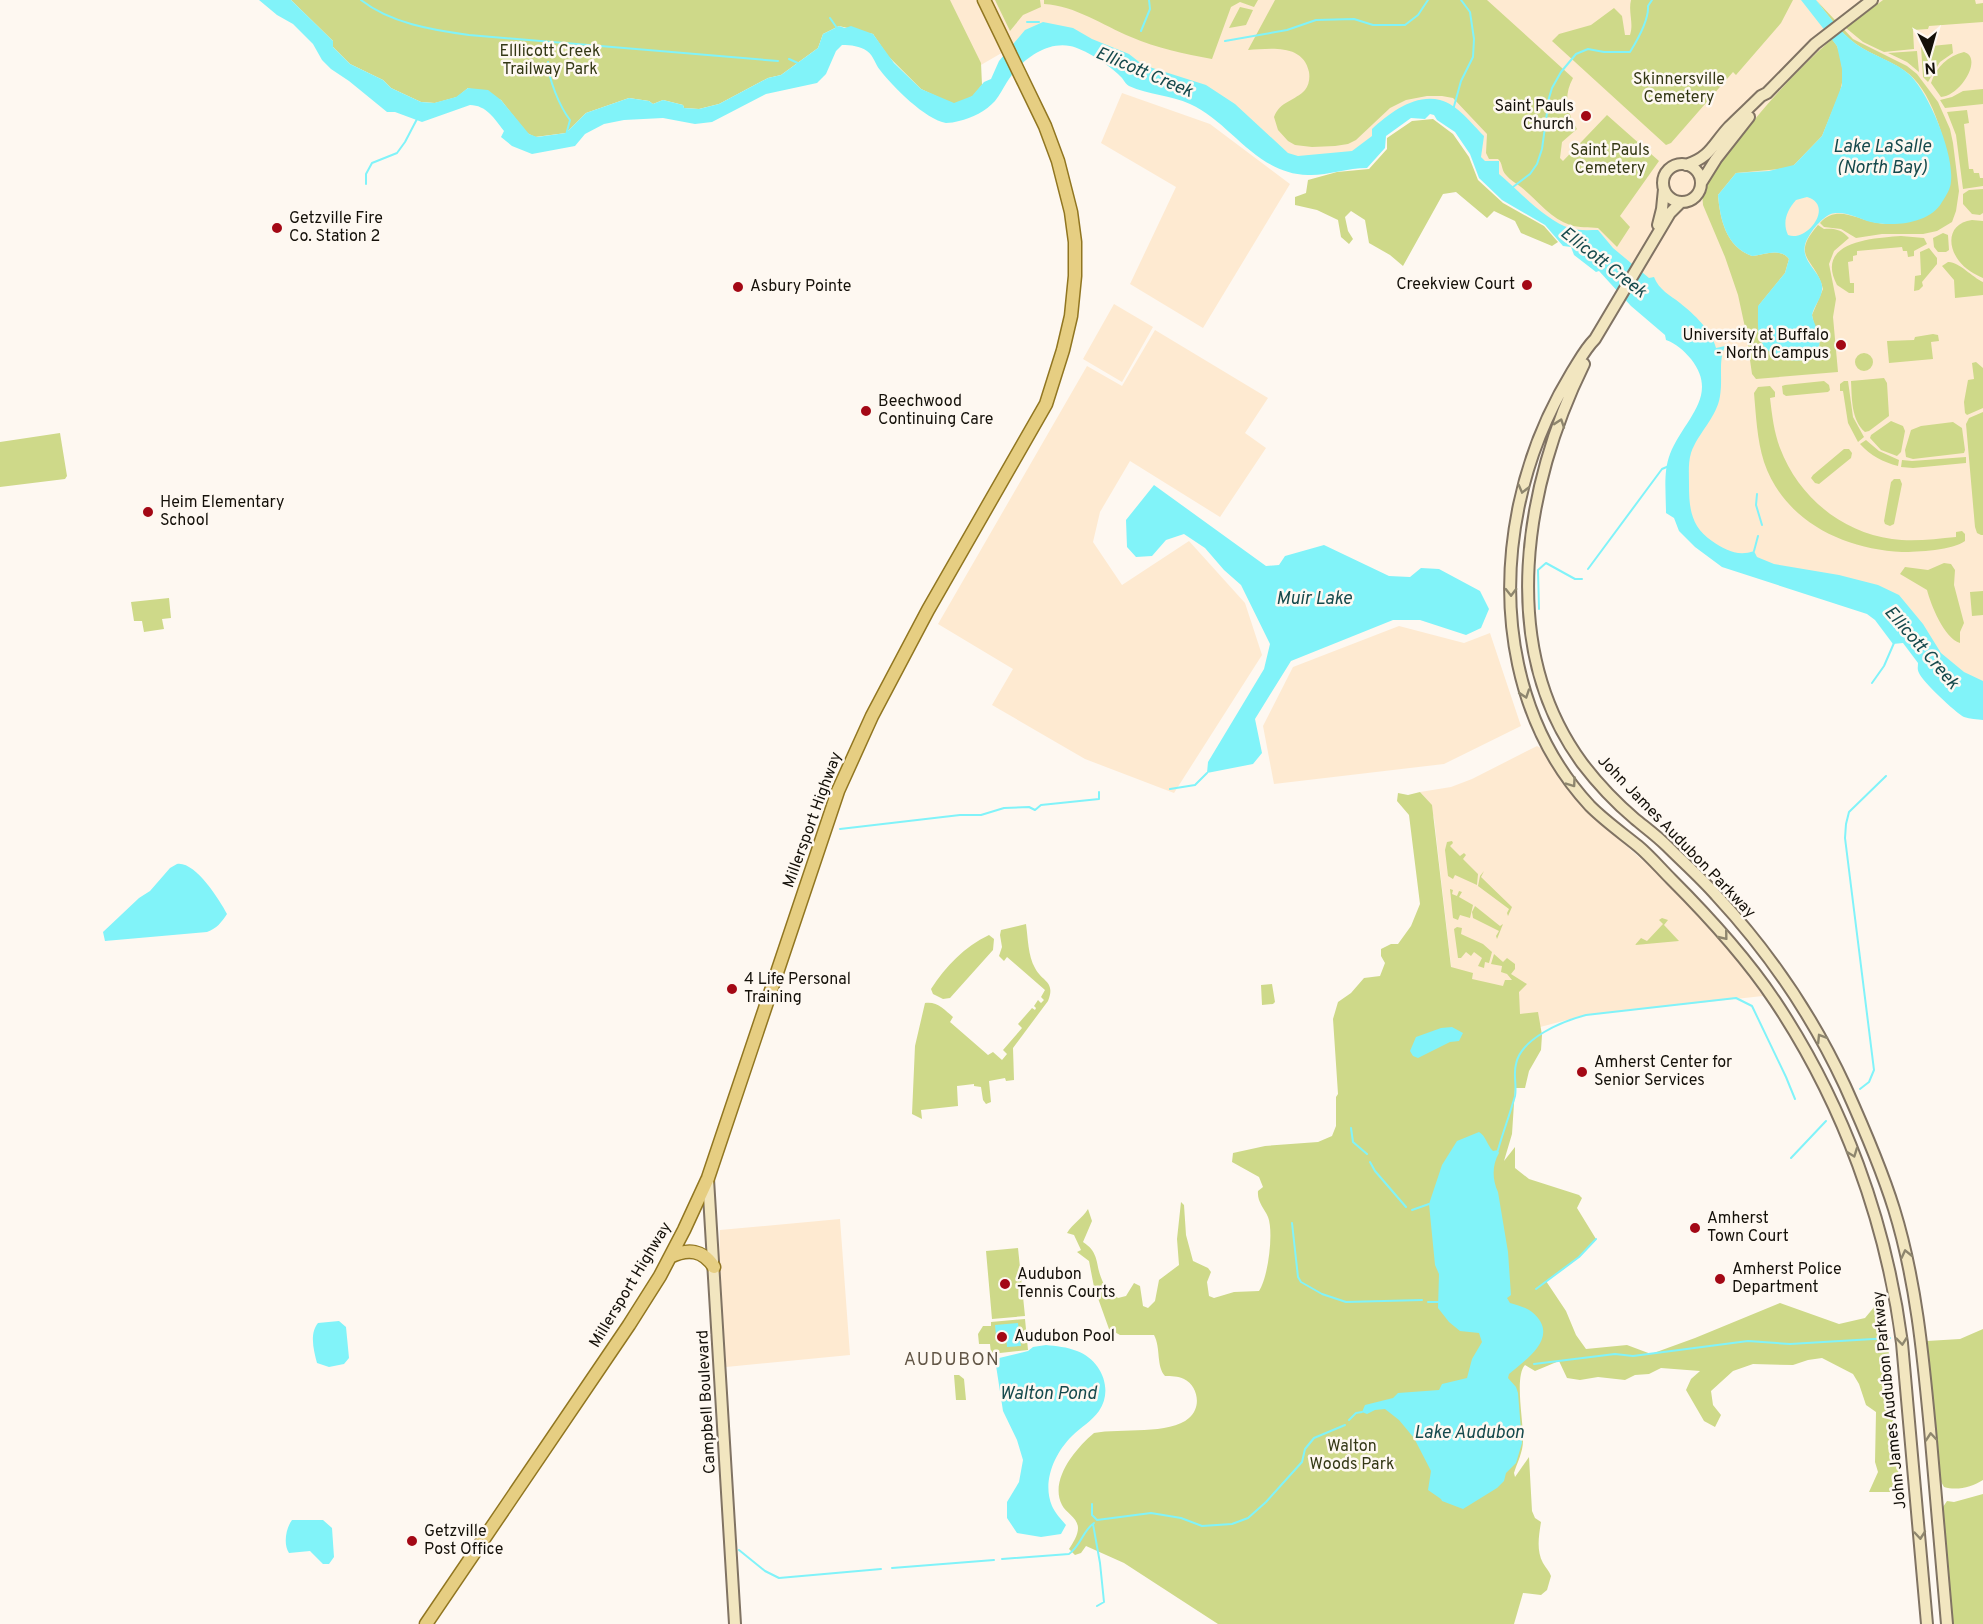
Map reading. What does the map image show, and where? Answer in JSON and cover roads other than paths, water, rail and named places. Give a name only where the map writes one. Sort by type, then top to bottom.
[{"type":"main road","name":"Millersport Highway","points":[[426,1624],[629,1324],[670,1257],[708,1178],[838,791],[872,717],[928,610],[1046,404],[1071,316],[1075,276],[1075,242],[1071,212],[1058,161],[1032,98],[984,0]]},
{"type":"main road","points":[[1701,183],[1696,170],[1681,164],[1670,169],[1664,178],[1664,189],[1672,198],[1681,202],[1694,197],[1730,140],[1767,93],[1815,44],[1872,0]]},
{"type":"main road","points":[[1686,165],[1708,154],[1730,126],[1767,93]]},
{"type":"main road","name":"John James Audubon Parkway","points":[[1657,234],[1664,189]]},
{"type":"main road","name":"John James Audubon Parkway","points":[[1681,202],[1670,213],[1595,339],[1565,406],[1543,479],[1533,527],[1528,564],[1529,621],[1540,676],[1559,726],[1581,762],[1613,799],[1715,894],[1761,948],[1826,1046],[1886,1183],[1915,1298],[1924,1363],[1947,1624]]},
{"type":"main road","name":"John James Audubon Parkway","points":[[1595,339],[1588,345],[1548,416],[1528,468],[1517,514],[1510,579],[1512,620],[1520,679],[1540,734],[1567,776],[1603,819],[1638,846],[1699,908],[1765,987],[1818,1075],[1842,1125],[1865,1185],[1896,1300],[1902,1342],[1928,1624]]},
{"type":"main road","points":[[1638,846],[1652,833]]},
{"type":"main road","points":[[1699,908],[1715,894]]},
{"type":"main road","name":"Campbell Boulevard","points":[[708,1178],[735,1624]]},
{"type":"main road","points":[[670,1257],[684,1251],[697,1252],[709,1260],[714,1267]]},
{"type":"main road","points":[[1896,1300],[1915,1298]]},
{"type":"water","name":"Ellicott Creek","points":[[259,0],[291,0],[333,41],[333,47],[350,64],[383,80],[391,88],[421,102],[434,103],[456,97],[468,88],[488,90],[501,100],[529,134],[537,137],[566,133],[586,113],[629,98],[649,101],[653,104],[663,100],[683,105],[684,108],[699,109],[719,104],[768,78],[781,75],[818,48],[823,34],[839,26],[845,28],[851,26],[873,34],[894,63],[921,89],[954,103],[972,96],[984,82],[991,79],[999,61],[1025,30],[1043,22],[1073,28],[1092,39],[1129,54],[1143,65],[1206,85],[1235,104],[1288,153],[1298,156],[1352,151],[1372,136],[1372,129],[1403,106],[1430,99],[1446,102],[1464,115],[1484,136],[1481,157],[1485,161],[1499,161],[1499,174],[1533,205],[1561,225],[1577,230],[1598,230],[1613,248],[1649,278],[1654,277],[1662,289],[1685,307],[1707,329],[1716,348],[1725,346],[1718,404],[1694,446],[1689,461],[1691,509],[1695,523],[1705,536],[1732,552],[1754,551],[1757,557],[1774,564],[1839,575],[1878,585],[1899,595],[1923,624],[1941,653],[1964,672],[1983,681],[1983,720],[1964,717],[1947,703],[1921,677],[1918,663],[1903,643],[1893,644],[1875,620],[1867,614],[1722,567],[1695,547],[1679,531],[1674,518],[1666,513],[1666,468],[1676,441],[1697,407],[1701,396],[1702,385],[1699,372],[1691,359],[1677,345],[1666,340],[1665,335],[1631,306],[1599,271],[1596,272],[1574,255],[1571,247],[1563,246],[1545,225],[1502,200],[1479,178],[1470,154],[1455,132],[1437,120],[1434,115],[1430,114],[1425,119],[1411,118],[1386,136],[1385,148],[1367,168],[1308,175],[1290,172],[1259,157],[1205,112],[1190,104],[1129,86],[1104,63],[1076,47],[1061,45],[1042,50],[1018,67],[997,99],[987,108],[969,118],[946,123],[929,116],[901,93],[885,77],[867,51],[855,46],[842,45],[836,51],[826,74],[817,83],[766,94],[712,122],[695,124],[663,118],[624,120],[604,124],[585,134],[575,146],[532,154],[512,146],[501,137],[504,131],[490,113],[481,107],[470,105],[422,122],[395,112],[387,112],[331,69],[322,60],[313,44],[293,24],[277,15]]},
{"type":"water","name":"Lake LaSalle (North Bay)","points":[[1801,0],[1816,0],[1839,29],[1856,44],[1898,66],[1911,76],[1926,97],[1945,141],[1951,170],[1951,184],[1947,195],[1936,209],[1920,219],[1890,224],[1871,222],[1836,213],[1828,215],[1817,225],[1805,244],[1805,252],[1822,283],[1822,290],[1812,315],[1820,342],[1815,354],[1809,358],[1792,360],[1782,358],[1767,349],[1760,339],[1758,323],[1758,306],[1785,273],[1789,259],[1781,253],[1752,256],[1736,246],[1726,231],[1720,213],[1718,195],[1736,173],[1769,171],[1794,165],[1822,136],[1842,85],[1842,69],[1837,46]],"holes":[[[1807,197],[1815,201],[1819,207],[1818,215],[1810,229],[1803,234],[1788,235],[1786,230],[1788,212],[1796,200]]]},
{"type":"water","name":"Muir Lake","points":[[1154,485],[1266,566],[1279,565],[1285,556],[1324,545],[1389,576],[1410,577],[1421,568],[1439,569],[1480,591],[1489,609],[1481,628],[1466,635],[1420,620],[1393,620],[1291,661],[1255,719],[1262,753],[1253,764],[1207,773],[1208,762],[1264,669],[1270,644],[1241,585],[1205,548],[1184,534],[1166,540],[1152,556],[1136,557],[1127,547],[1126,520]]},
{"type":"water","points":[[177,864],[191,868],[206,882],[227,914],[221,923],[207,932],[105,941],[103,932]]},
{"type":"water","points":[[1452,1027],[1463,1033],[1459,1041],[1450,1042],[1418,1058],[1413,1056],[1410,1051],[1416,1037],[1441,1028]]},
{"type":"water","name":"Lake Audubon","points":[[1479,1132],[1493,1151],[1498,1150],[1499,1153],[1495,1162],[1494,1177],[1508,1252],[1511,1295],[1507,1298],[1510,1303],[1532,1312],[1540,1321],[1543,1330],[1538,1346],[1509,1374],[1508,1378],[1518,1393],[1522,1443],[1516,1463],[1506,1473],[1504,1481],[1497,1488],[1463,1509],[1442,1501],[1428,1490],[1431,1471],[1414,1438],[1399,1420],[1385,1409],[1367,1414],[1362,1412],[1365,1405],[1393,1398],[1398,1393],[1439,1390],[1442,1384],[1467,1378],[1472,1359],[1482,1342],[1479,1333],[1460,1331],[1438,1308],[1439,1274],[1435,1265],[1429,1204],[1442,1165],[1457,1141]]},
{"type":"water","points":[[339,1321],[346,1327],[349,1358],[344,1364],[329,1367],[317,1363],[313,1343],[315,1327],[318,1323]]},
{"type":"water","points":[[1018,1323],[1021,1346],[1007,1347],[1006,1335],[996,1335],[995,1325]]},
{"type":"water","name":"Walton Pond","points":[[1046,1345],[1073,1350],[1093,1361],[1103,1376],[1105,1394],[1099,1411],[1072,1436],[1055,1460],[1049,1478],[1049,1497],[1053,1509],[1066,1525],[1061,1534],[1041,1537],[1017,1533],[1007,1518],[1007,1502],[1019,1482],[1023,1460],[1017,1440],[1003,1411],[995,1359]]},
{"type":"water","points":[[292,1520],[323,1520],[332,1528],[334,1557],[329,1564],[323,1564],[310,1551],[289,1553],[286,1536]]},
{"type":"waterway","points":[[361,0],[372,8],[398,20],[455,33],[778,61]]},
{"type":"waterway","points":[[1141,31],[1150,9],[1149,0]]},
{"type":"waterway","points":[[1225,41],[1287,30],[1316,20],[1354,19],[1373,25],[1405,25],[1418,15],[1428,0]]},
{"type":"waterway","points":[[1453,110],[1461,81],[1473,57],[1474,39],[1470,12],[1461,0]]},
{"type":"waterway","points":[[1513,187],[1530,174],[1537,164],[1542,149],[1549,98],[1561,72],[1576,54],[1588,49],[1604,52],[1630,52],[1642,29],[1647,17],[1648,6],[1652,0]]},
{"type":"waterway","points":[[830,18],[837,28]]},
{"type":"waterway","points":[[1027,22],[1039,22]]},
{"type":"waterway","points":[[789,59],[800,64]]},
{"type":"waterway","points":[[548,62],[555,92],[570,120],[566,135]]},
{"type":"waterway","points":[[366,184],[366,174],[372,163],[397,153],[417,119]]},
{"type":"waterway","points":[[1588,569],[1662,469],[1669,466]]},
{"type":"waterway","points":[[1757,494],[1756,505],[1762,525]]},
{"type":"waterway","points":[[1754,551],[1758,536]]},
{"type":"waterway","points":[[1539,609],[1538,570],[1546,563],[1575,579],[1582,579]]},
{"type":"waterway","points":[[1872,683],[1884,666],[1894,643]]},
{"type":"waterway","points":[[1170,789],[1195,785],[1207,773]]},
{"type":"waterway","points":[[1860,1089],[1869,1082],[1874,1070],[1845,838],[1846,824],[1849,812],[1886,776]]},
{"type":"waterway","points":[[840,829],[960,815],[981,815],[1004,808],[1029,807],[1035,810],[1041,805],[1099,799],[1099,792]]},
{"type":"waterway","points":[[1498,1150],[1515,1096],[1515,1068],[1519,1055],[1526,1046],[1544,1032],[1586,1015],[1736,998],[1752,1006],[1795,1099]]},
{"type":"waterway","points":[[1791,1158],[1826,1121]]},
{"type":"waterway","points":[[1351,1128],[1353,1142],[1367,1154]]},
{"type":"waterway","points":[[1370,1162],[1406,1207]]},
{"type":"waterway","points":[[1412,1210],[1429,1204]]},
{"type":"waterway","points":[[1292,1223],[1298,1277],[1301,1282],[1322,1294],[1346,1302],[1422,1300]]},
{"type":"waterway","points":[[1536,1289],[1579,1257],[1596,1239]]},
{"type":"waterway","points":[[1428,1302],[1438,1302]]},
{"type":"waterway","points":[[1534,1364],[1615,1354],[1633,1356],[1748,1341],[1790,1344],[1890,1338]]},
{"type":"waterway","points":[[1349,1420],[1356,1413],[1362,1412]]},
{"type":"waterway","points":[[1092,1504],[1092,1515],[1097,1520],[1151,1513],[1181,1518],[1202,1526],[1232,1524],[1248,1518],[1266,1502],[1302,1462],[1305,1449],[1314,1438],[1345,1425]]},
{"type":"waterway","points":[[1002,1559],[1069,1554],[1094,1523]]},
{"type":"waterway","points":[[1093,1524],[1104,1602],[1097,1606]]},
{"type":"waterway","points":[[739,1550],[765,1571],[779,1578],[881,1569]]},
{"type":"waterway","points":[[892,1568],[994,1560]]},
{"type":"place","name":"Saint Pauls Church","points":[[1586,116]]},
{"type":"place","name":"Getzville Fire Co. Station 2","points":[[277,228]]},
{"type":"place","name":"Creekview Court","points":[[1527,285]]},
{"type":"place","name":"Asbury Pointe","points":[[738,287]]},
{"type":"place","name":"University at Buffalo - North Campus","points":[[1841,345]]},
{"type":"place","name":"Beechwood Continuing Care","points":[[866,411]]},
{"type":"place","name":"Heim Elementary School","points":[[148,512]]},
{"type":"place","name":"4 Life Personal Training","points":[[732,989]]},
{"type":"place","name":"Amherst Center for Senior Services","points":[[1582,1072]]},
{"type":"place","name":"Amherst Town Court","points":[[1695,1228]]},
{"type":"place","name":"Amherst Police Department","points":[[1720,1279]]},
{"type":"place","name":"Audubon Tennis Courts","points":[[1005,1284]]},
{"type":"place","name":"Audubon Pool","points":[[1002,1337]]},
{"type":"place","name":"Getzville Post Office","points":[[412,1541]]},
{"type":"district","name":"AUDUBON","points":[[952,1360]]},
{"type":"park label","name":"Elllicott Creek Trailway Park","points":[[550,61]]},
{"type":"park label","name":"Skinnersville Cemetery","points":[[1679,89]]},
{"type":"park label","name":"Saint Pauls Cemetery","points":[[1610,160]]},
{"type":"park label","name":"Walton Woods Park","points":[[1352,1456]]}]
